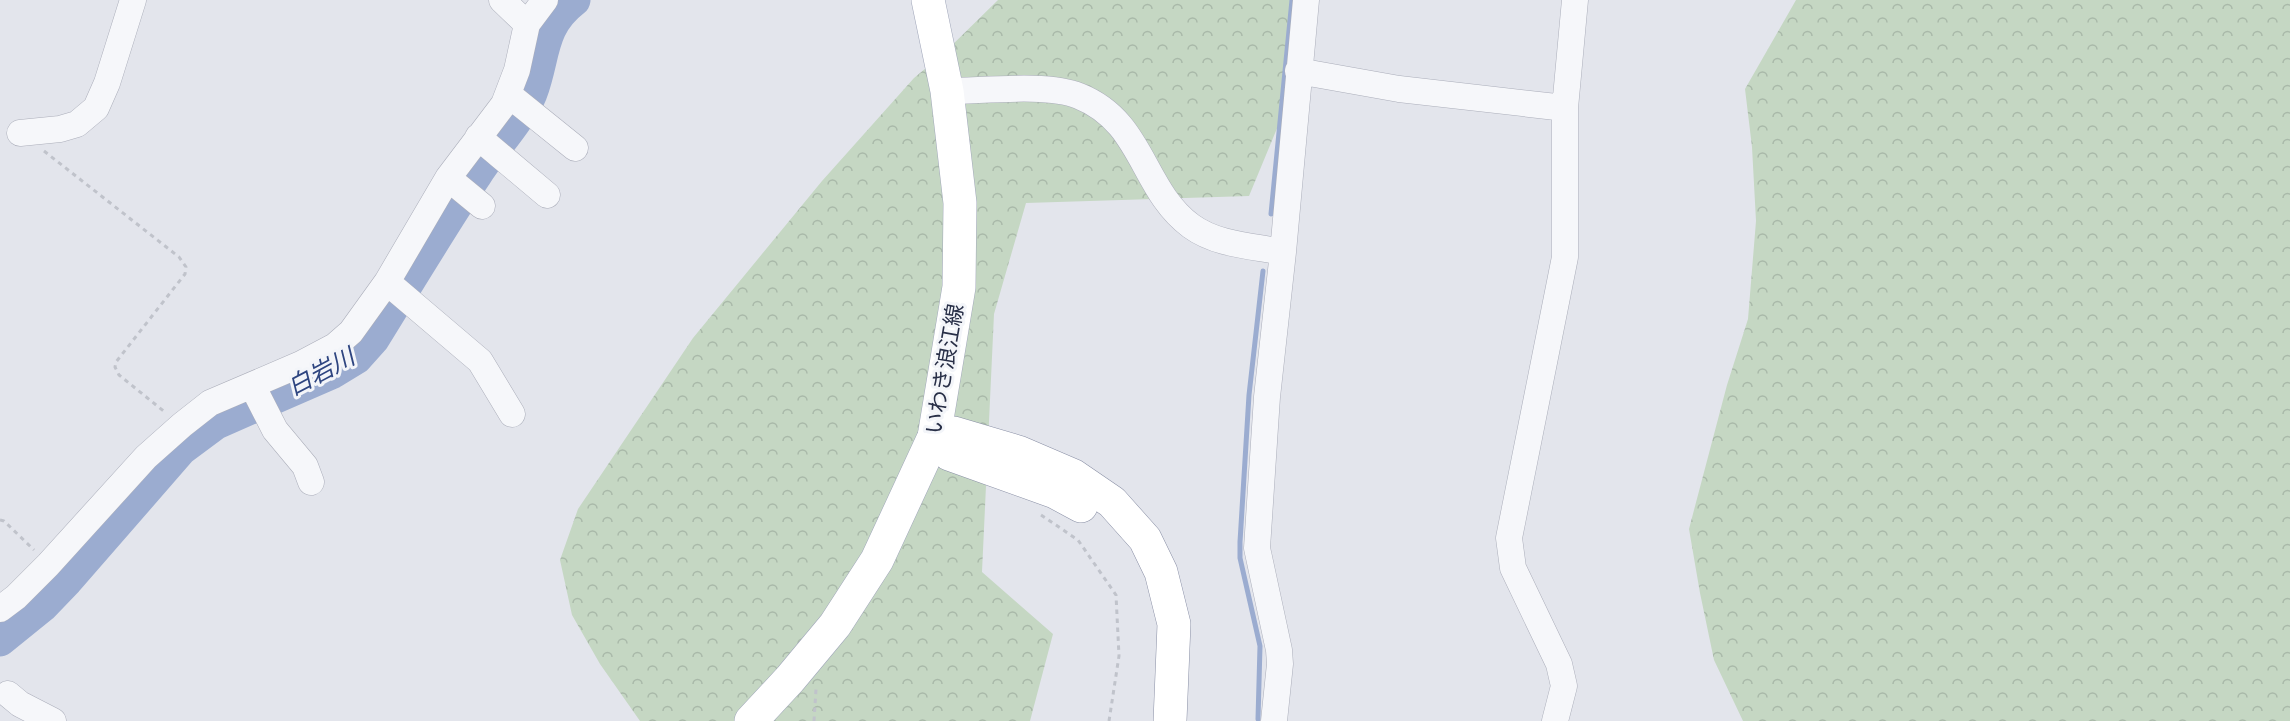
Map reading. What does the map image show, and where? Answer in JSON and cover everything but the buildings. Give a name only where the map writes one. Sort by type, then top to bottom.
[{"type":"main road","name":"いわき浪江線","points":[[751,721],[790,680],[835,625],[865,579],[877,560],[934,437],[959,287],[960,202],[947,92],[928,0]]},
{"type":"main road","points":[[934,437],[954,434],[1018,452],[1074,476],[1112,502],[1145,539],[1161,572],[1174,624],[1170,721]]},
{"type":"main road","points":[[934,437],[950,454],[1055,492],[1089,511],[1117,535],[1144,579],[1156,629],[1157,666],[1151,721]]},
{"type":"street","points":[[20,133],[60,129],[77,123],[96,108],[133,0]]},
{"type":"street","points":[[502,0],[527,24]]},
{"type":"street","points":[[517,101],[517,70],[527,24],[545,0]]},
{"type":"street","points":[[1274,721],[1279,657],[1257,548],[1267,397],[1306,0]]},
{"type":"street","points":[[1555,721],[1564,686],[1559,664],[1514,568],[1509,538],[1565,257],[1565,108],[1575,0]]},
{"type":"street","points":[[1298,71],[1399,88],[1565,108]]},
{"type":"street","points":[[947,92],[1058,90],[1078,95],[1098,105],[1114,117],[1129,135],[1165,199],[1192,227],[1216,239],[1282,252]]},
{"type":"street","points":[[0,609],[16,597],[48,565],[146,457],[182,425],[210,404],[256,394],[301,364],[335,346],[395,289],[464,191],[504,104],[517,101]]},
{"type":"street","points":[[517,101],[574,148]]},
{"type":"street","points":[[487,145],[547,195]]},
{"type":"street","points":[[395,289],[480,360],[512,414]]},
{"type":"street","points":[[256,394],[275,430],[305,466],[311,482]]},
{"type":"street","points":[[3,695],[53,721]]},
{"type":"path","points":[[20,133],[179,257],[186,267],[184,274],[116,362],[115,367],[119,375],[182,425]]},
{"type":"path","points":[[1040,515],[1078,540],[1116,595],[1119,656],[1109,721]]},
{"type":"path","points":[[0,520],[11,527],[48,565]]},
{"type":"path","points":[[814,721],[816,689]]},
{"type":"green space","points":[[998,0],[1307,0],[1290,97],[1249,196],[1026,203],[994,314],[982,572],[1053,634],[1030,721],[640,721],[600,664],[572,615],[560,560],[578,509],[693,338],[822,181],[914,78],[944,53]]},
{"type":"green space","points":[[1796,0],[2290,0],[2290,721],[1743,721],[1714,660],[1689,529],[1727,385],[1748,319],[1756,221],[1752,147],[1745,89]]},
{"type":"waterway","name":"白岩川","points":[[0,640],[42,606],[67,580],[181,449],[216,423],[333,372],[356,358],[373,339],[482,165],[526,104],[554,21],[574,0]]},
{"type":"waterway","points":[[1271,214],[1292,0]]},
{"type":"waterway","points":[[1258,719],[1260,646],[1240,558],[1240,542],[1249,395],[1263,271]]}]
